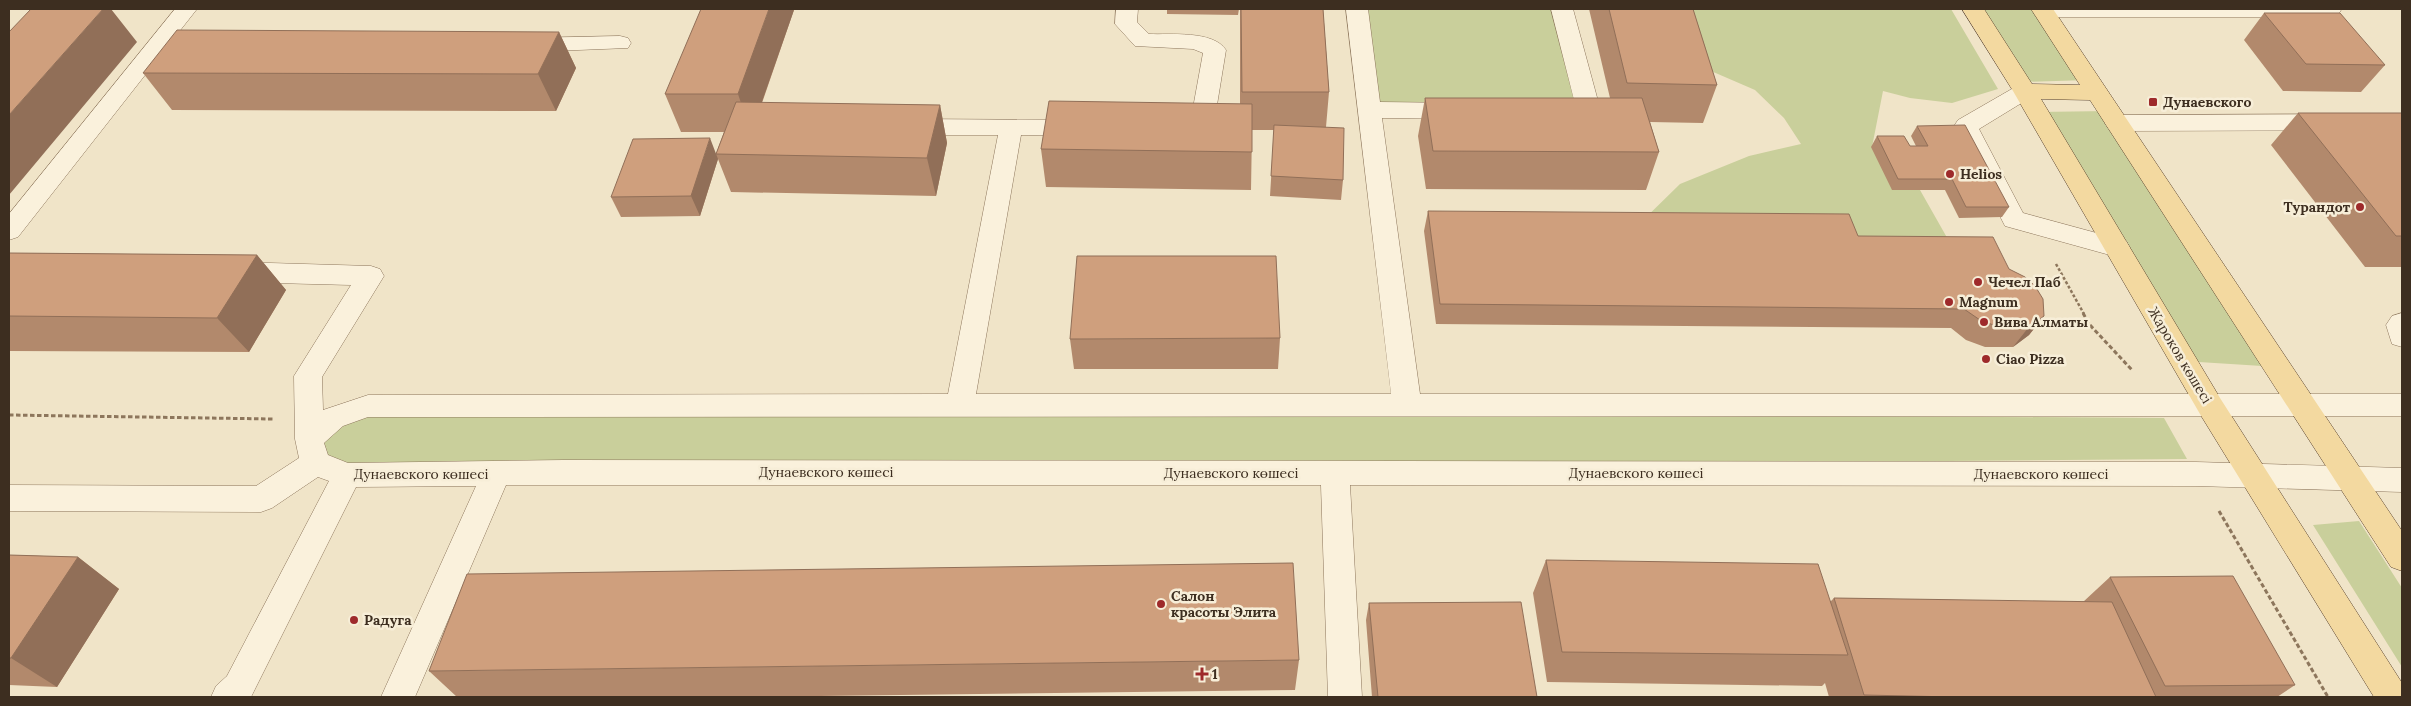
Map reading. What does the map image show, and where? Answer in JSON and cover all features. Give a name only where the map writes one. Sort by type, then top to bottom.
[{"type":"main road","name":"Жароков көшесі","points":[[1974,9],[2210,406],[2392,697]]},
{"type":"main road","points":[[2042,9],[2402,557]]},
{"type":"main road","points":[[2025,92],[2097,93]]},
{"type":"street","points":[[9,231],[186,9]]},
{"type":"street","points":[[1127,9],[1126,24],[1143,41],[1196,42],[1215,50],[1204,111],[1181,129],[1161,129]]},
{"type":"street","points":[[1357,9],[1407,406]]},
{"type":"street","points":[[1550,111],[1589,112],[1562,9]]},
{"type":"street","points":[[2042,9],[2330,10]]},
{"type":"street","points":[[511,45],[620,43]]},
{"type":"street","points":[[154,50],[223,48]]},
{"type":"street","points":[[2025,92],[1966,126],[2014,220],[2117,248]]},
{"type":"street","points":[[1370,110],[1480,111]]},
{"type":"street","points":[[2117,123],[2402,122]]},
{"type":"street","points":[[887,127],[1101,128]]},
{"type":"street","points":[[960,406],[1011,128]]},
{"type":"street","points":[[215,271],[371,276],[308,376],[312,451]]},
{"type":"street","points":[[2402,323],[2400,325],[2402,337]]},
{"type":"street","points":[[9,498],[262,499],[312,451],[333,418],[368,406],[2398,405]]},
{"type":"street","name":"Дунаевского көшесі","points":[[312,451],[347,475],[564,472],[2252,474],[2402,480]]},
{"type":"street","points":[[1335,473],[1345,697]]},
{"type":"street","points":[[398,697],[496,474]]},
{"type":"street","points":[[228,697],[239,687],[347,475]]},
{"type":"path","points":[[2036,226],[2089,324],[2135,374]]},
{"type":"path","points":[[9,415],[276,419]]},
{"type":"path","points":[[2218,509],[2328,697]]},
{"type":"green space","points":[[1357,9],[1563,9],[1595,118],[1371,116]]},
{"type":"green space","points":[[1668,9],[1951,9],[1998,89],[1952,103],[1910,98],[1883,91],[1872,147],[1920,190],[1958,257],[1631,232],[1680,184],[1749,156],[1801,144],[1784,118],[1755,90],[1711,71]]},
{"type":"green space","points":[[1973,9],[2041,9],[2088,80],[2020,82]]},
{"type":"green space","points":[[2109,111],[2278,367],[2183,361],[2037,112]]},
{"type":"green space","points":[[368,406],[2164,418],[2187,459],[347,475],[315,463],[333,418]]},
{"type":"green space","points":[[2359,521],[2402,588],[2402,667],[2313,525]]},
{"type":"building","points":[[31,9],[103,9],[9,115],[9,32]]},
{"type":"building","points":[[701,9],[769,9],[738,94],[665,94]]},
{"type":"building","points":[[1241,9],[1323,9],[1329,92],[1242,92]]},
{"type":"building","points":[[1609,9],[1693,9],[1717,85],[1627,83]]},
{"type":"building","points":[[2264,13],[2340,13],[2385,65],[2306,64]]},
{"type":"building","points":[[177,30],[559,32],[538,74],[143,73]]},
{"type":"building","points":[[1425,98],[1642,98],[1659,152],[1433,151]]},
{"type":"building","points":[[1049,101],[1252,104],[1252,152],[1041,149]]},
{"type":"building","points":[[736,102],[940,105],[927,158],[716,154]]},
{"type":"building","points":[[2298,113],[2402,113],[2402,236],[2396,236]]},
{"type":"building","points":[[1274,125],[1344,128],[1343,180],[1271,176]]},
{"type":"building","points":[[1965,125],[2009,207],[1966,207],[1952,179],[1898,179],[1877,136],[1904,136],[1910,146],[1928,146],[1917,126]]},
{"type":"building","points":[[710,138],[691,196],[611,197],[633,139]]},
{"type":"building","points":[[1428,211],[1849,214],[1858,236],[1993,237],[2009,269],[2025,277],[2035,286],[2043,299],[2044,316],[2028,328],[1999,327],[1980,320],[1964,309],[1440,304]]},
{"type":"building","points":[[9,253],[257,255],[217,318],[9,316]]},
{"type":"building","points":[[1077,256],[1276,256],[1280,338],[1070,339]]},
{"type":"building","points":[[9,555],[78,557],[11,658],[9,658]]},
{"type":"building","points":[[1546,560],[1818,564],[1848,655],[1562,652]]},
{"type":"building","points":[[1293,563],[1299,660],[429,671],[467,574]]},
{"type":"building","points":[[2233,576],[2295,685],[2165,686],[2110,577]]},
{"type":"building","points":[[1834,598],[2112,602],[2156,697],[1864,695]]},
{"type":"building","points":[[1521,602],[1537,697],[1378,697],[1369,603]]},
{"type":"place","name":"Дунаевского","points":[[2153,102]]},
{"type":"place","name":"Helios","points":[[1950,174]]},
{"type":"place","name":"Турандот","points":[[2360,207]]},
{"type":"place","name":"Чечел Паб","points":[[1978,282]]},
{"type":"place","name":"Magnum","points":[[1949,302]]},
{"type":"place","name":"Вива Алматы","points":[[1984,322]]},
{"type":"place","name":"Ciao Pizza","points":[[1986,359]]},
{"type":"place","name":"Салон красоты Элита","points":[[1161,604]]},
{"type":"place","name":"Радуга","points":[[354,620]]},
{"type":"place","name":"1","points":[[1202,674]]}]
